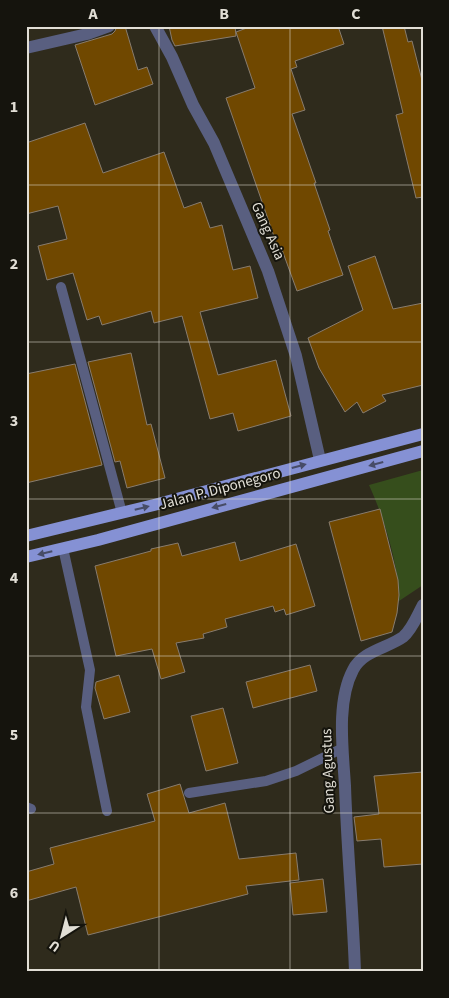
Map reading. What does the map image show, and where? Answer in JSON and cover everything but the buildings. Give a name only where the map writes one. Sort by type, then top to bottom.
[{"type":"main road","name":"Jalan P. Diponegoro","points":[[26,536],[122,513],[423,434]]},
{"type":"main road","name":"Jalan P. Diponegoro","points":[[26,557],[423,452]]},
{"type":"street","points":[[26,48],[86,34],[109,26]]},
{"type":"street","name":"Gang Asia","points":[[155,26],[214,143],[268,271],[296,356],[320,460]]},
{"type":"street","name":"Gang Agustus","points":[[355,972],[343,748],[346,684],[354,667],[376,650],[404,636],[423,605]]},
{"type":"lane","points":[[61,287],[122,513]]},
{"type":"lane","points":[[63,548],[90,670],[86,707],[107,811]]},
{"type":"lane","points":[[190,793],[266,781],[296,771],[343,748]]},
{"type":"green space","points":[[423,470],[423,585],[399,601],[390,542],[369,485]]}]
